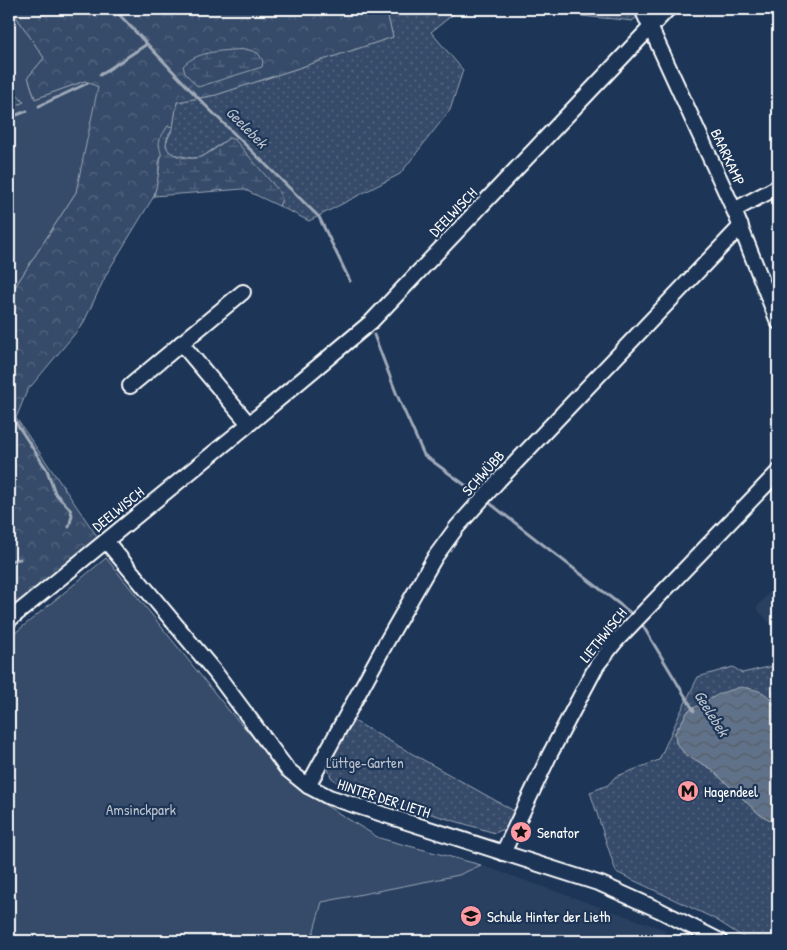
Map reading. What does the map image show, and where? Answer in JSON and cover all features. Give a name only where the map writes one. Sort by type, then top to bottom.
[{"type":"street","name":"BAARKAMP","points":[[642,9],[741,226],[778,322]]},
{"type":"street","name":"DEELWISCH","points":[[9,620],[371,322],[668,9]]},
{"type":"street","points":[[734,210],[778,187]]},
{"type":"street","name":"SCHWÜBB","points":[[308,786],[435,557],[457,527],[499,480],[741,226]]},
{"type":"street","points":[[130,386],[243,292]]},
{"type":"street","points":[[181,343],[249,424]]},
{"type":"street","name":"LIETHWISCH","points":[[503,854],[550,754],[597,666],[622,634],[778,472]]},
{"type":"street","name":"HINTER DER LIETH","points":[[106,541],[215,672],[278,758],[296,777],[308,786],[329,797],[490,848],[619,892],[674,917],[720,941]]},
{"type":"shaded area","points":[[778,582],[778,632],[756,608]]},
{"type":"shaded area","name":"Schule Hinter der Lieth","points":[[481,865],[666,930],[661,941],[311,941],[322,902],[459,875]]},
{"type":"green space","points":[[9,9],[11,9],[44,58],[28,77],[35,99],[85,81],[98,87],[76,192],[9,296],[9,109],[24,102],[9,85]]},
{"type":"green space","points":[[11,9],[386,9],[393,37],[216,95],[177,102],[173,127],[168,126],[154,196],[107,273],[83,324],[27,391],[16,418],[99,539],[9,612],[9,296],[76,192],[85,81],[35,99],[28,77],[44,58]]},
{"type":"green space","points":[[386,9],[460,9],[431,32],[463,70],[450,110],[400,174],[309,221],[279,206],[282,199],[229,138],[202,157],[192,158],[172,154],[167,149],[166,143],[173,127],[177,102],[216,95],[393,37]]},
{"type":"green space","points":[[549,9],[648,9],[632,21],[579,16]]},
{"type":"green space","points":[[246,49],[258,53],[263,61],[262,67],[198,87],[185,73],[183,66],[196,57],[212,52]]},
{"type":"green space","points":[[9,85],[24,103],[9,109]]},
{"type":"green space","points":[[168,126],[173,127],[169,133],[166,145],[171,153],[176,156],[194,158],[203,156],[229,138],[235,140],[278,190],[282,199],[279,206],[243,189],[154,196],[161,155],[159,142]]},
{"type":"green space","name":"Amsinckpark","points":[[106,558],[230,712],[304,792],[379,838],[481,865],[459,875],[322,902],[311,941],[9,941],[9,638]]},
{"type":"green space","points":[[778,665],[778,713],[775,704],[688,711],[675,733],[676,743],[685,754],[710,768],[759,814],[778,824],[778,941],[749,941],[715,919],[616,872],[590,792],[608,785],[615,777],[659,760],[698,677],[733,667],[742,673]]},
{"type":"green space","name":"Lüttge-Garten","points":[[354,721],[516,812],[507,827],[495,833],[340,785],[331,777],[327,766]]},
{"type":"water","points":[[741,687],[760,691],[772,701],[778,713],[778,824],[759,814],[710,768],[685,754],[676,743],[675,733],[688,711],[721,693]]},
{"type":"waterway","points":[[114,9],[147,44]]},
{"type":"waterway","name":"Geelebek","points":[[100,75],[147,44],[204,104],[319,217],[350,281]]},
{"type":"waterway","points":[[39,106],[88,83]]},
{"type":"waterway","points":[[9,118],[27,111]]},
{"type":"waterway","name":"Geelebek","points":[[374,335],[397,395],[424,455],[476,493]]},
{"type":"waterway","points":[[13,418],[47,470],[55,493],[70,509],[72,515],[69,527]]},
{"type":"waterway","name":"Geelebek","points":[[487,501],[632,614]]},
{"type":"waterway","name":"Geelebek","points":[[9,561],[20,559]]},
{"type":"waterway","name":"Geelebek","points":[[643,626],[694,711]]},
{"type":"place","name":"Hagendeel","points":[[688,791]]},
{"type":"place","name":"Senator","points":[[521,832]]},
{"type":"place","name":"Schule Hinter der Lieth","points":[[471,916]]}]
